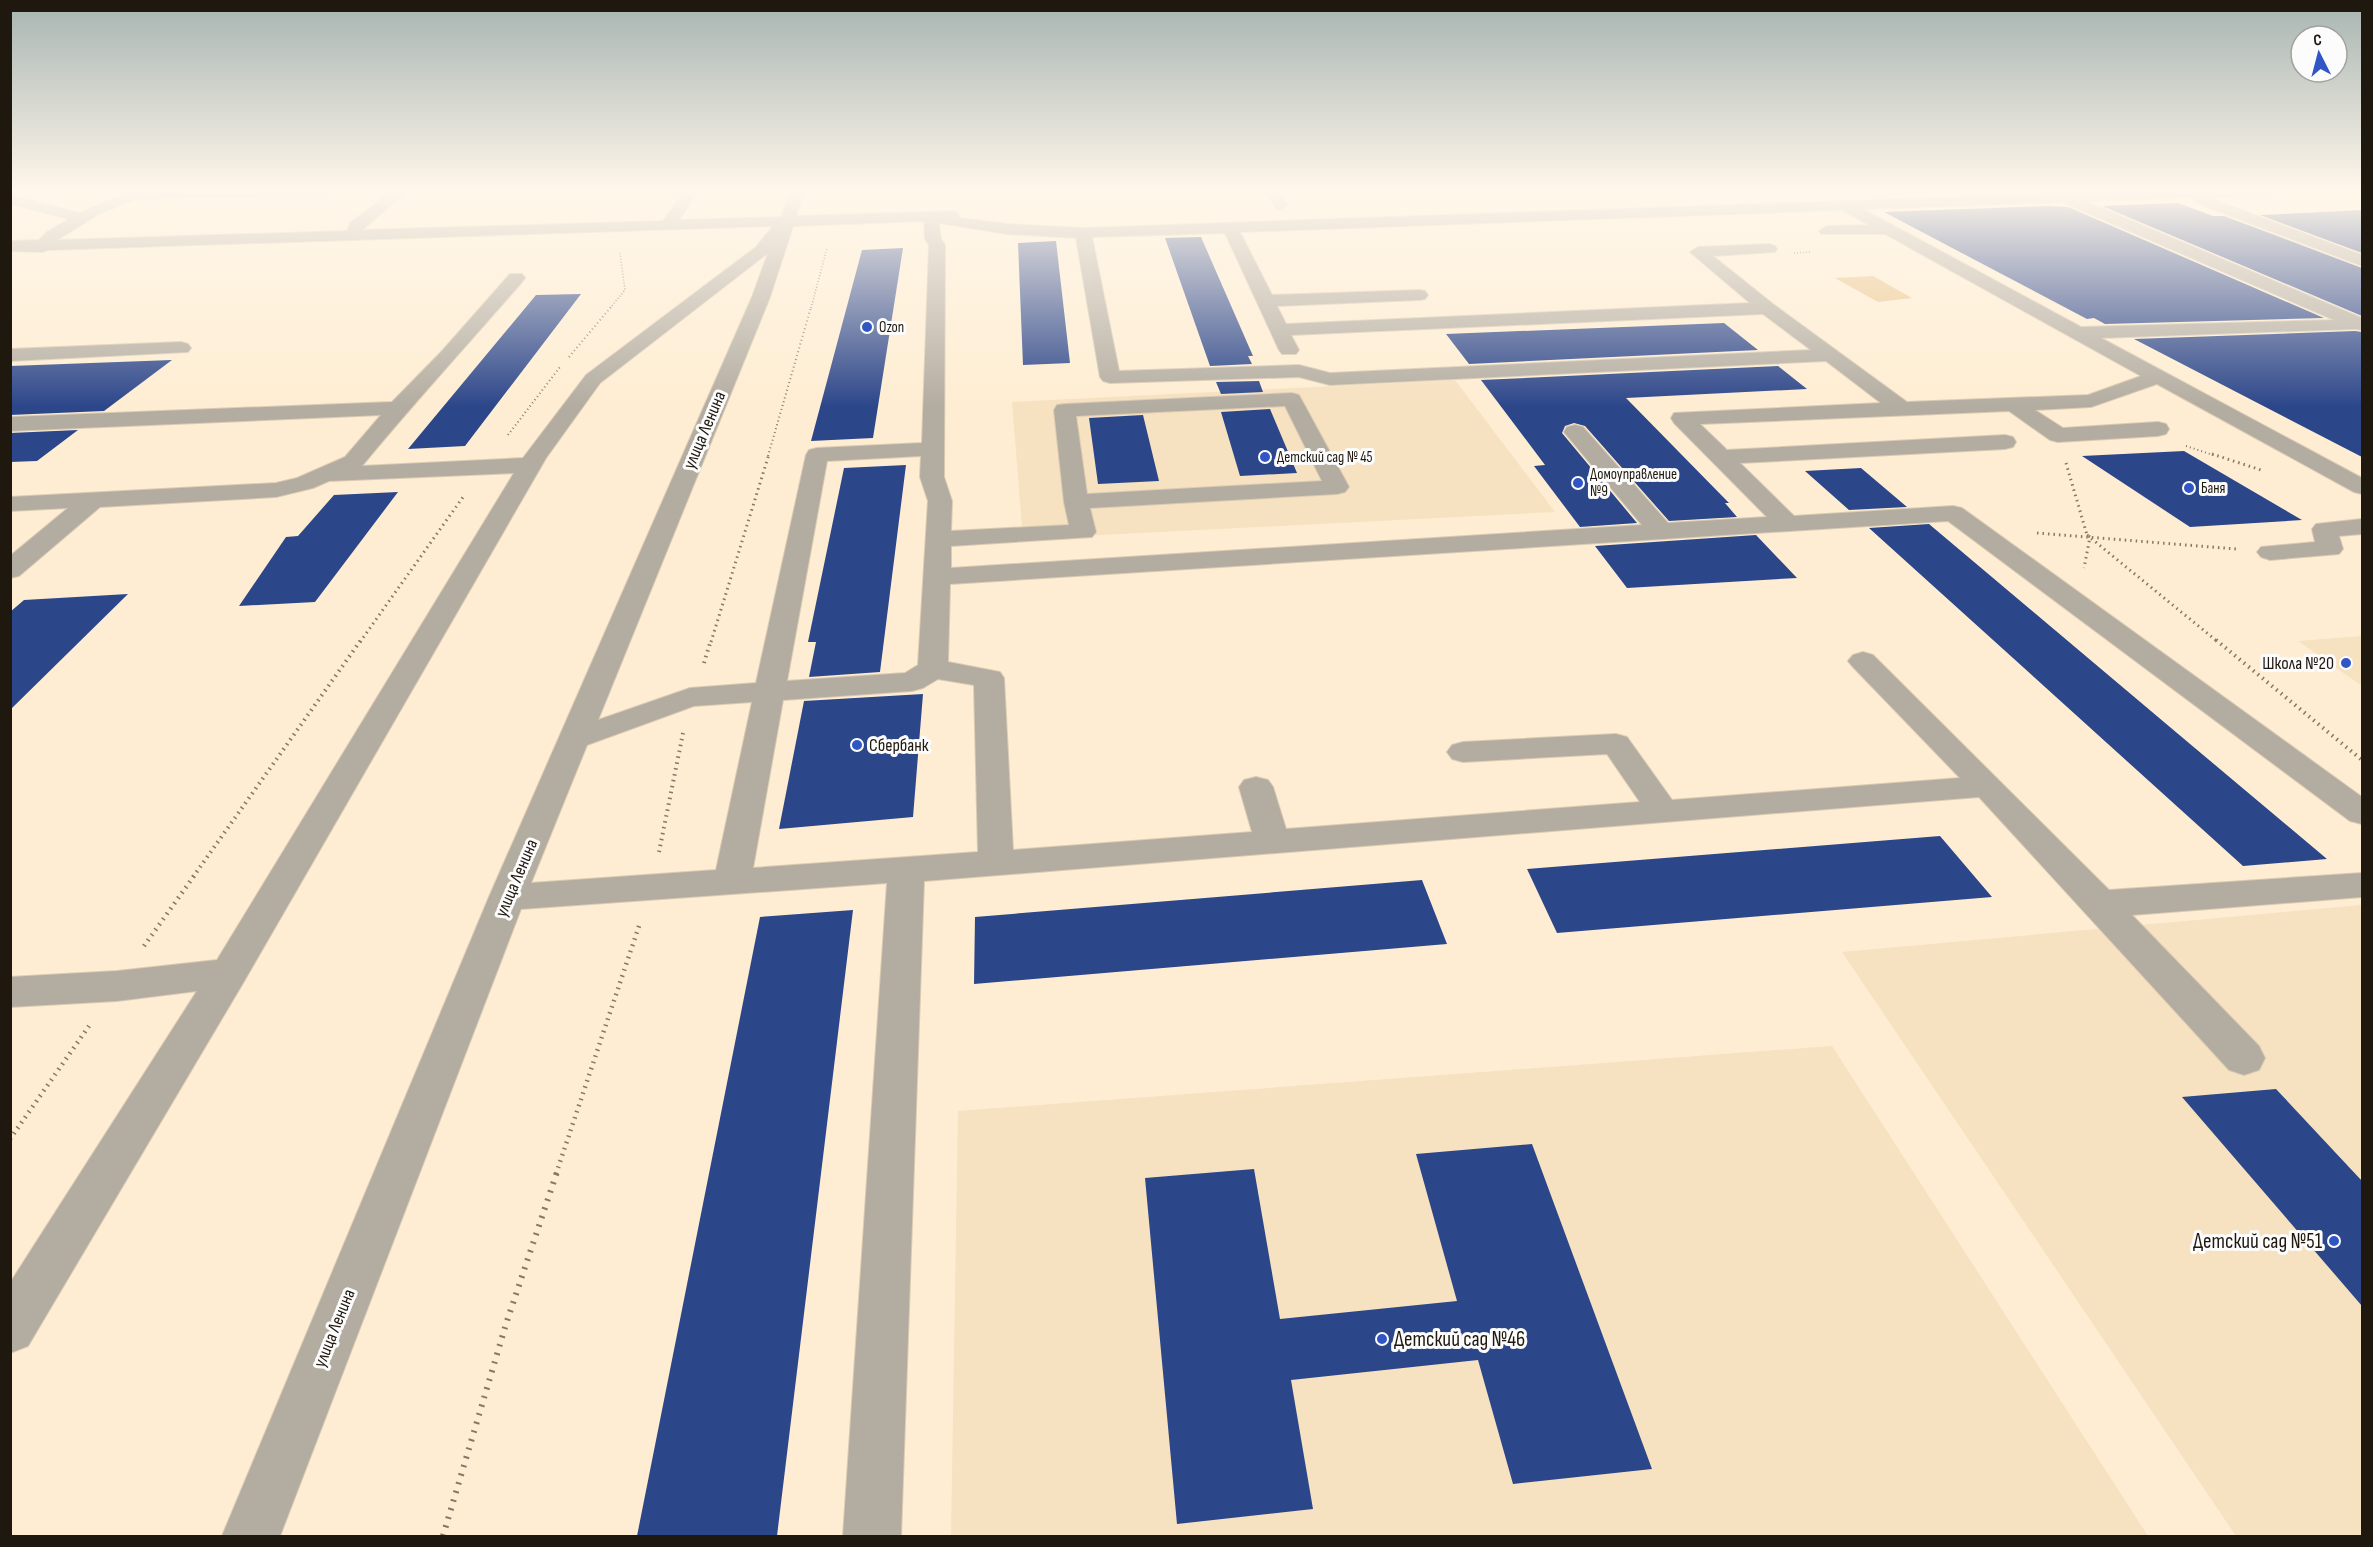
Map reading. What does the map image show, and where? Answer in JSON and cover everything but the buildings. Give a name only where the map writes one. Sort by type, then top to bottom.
[{"type":"street","points":[[10,1329],[229,973],[530,465],[593,379],[746,262]]},
{"type":"street","name":"улица Ленина","points":[[251,1536],[507,897],[576,739],[774,262]]},
{"type":"street","points":[[933,669],[940,539],[940,501],[932,477],[937,262]]},
{"type":"street","points":[[1088,262],[1110,377],[1299,371],[1330,379],[1830,355]]},
{"type":"street","points":[[1247,262],[1299,371]]},
{"type":"street","points":[[1711,262],[1830,355],[1940,446]]},
{"type":"street","points":[[1949,262],[2362,487]]},
{"type":"street","points":[[2214,262],[2361,325]]},
{"type":"street","points":[[10,504],[276,490],[328,474],[352,462],[516,278]]},
{"type":"street","points":[[1265,301],[1419,295]]},
{"type":"street","points":[[1279,330],[1767,308]]},
{"type":"street","points":[[1644,313],[1704,361]]},
{"type":"street","points":[[2080,333],[2361,325]]},
{"type":"street","points":[[10,355],[181,348]]},
{"type":"street","points":[[1166,375],[1177,404]]},
{"type":"street","points":[[2119,406],[2158,377]]},
{"type":"street","points":[[940,539],[1083,532],[1076,502],[1065,410],[1292,399],[1337,488],[1076,502]]},
{"type":"street","points":[[1786,522],[1683,418],[2091,400],[2119,406],[2158,429],[2058,435],[2013,404]]},
{"type":"street","points":[[10,424],[398,408]]},
{"type":"street","points":[[1575,432],[1660,530]]},
{"type":"street","points":[[1721,457],[2005,442]]},
{"type":"street","points":[[732,880],[817,455],[932,449]]},
{"type":"street","points":[[328,474],[530,465]]},
{"type":"street","points":[[10,570],[93,500]]},
{"type":"street","points":[[937,577],[1953,513],[2362,813]]},
{"type":"street","points":[[2270,552],[2330,549],[2325,529],[2362,527]]},
{"type":"street","points":[[1863,661],[1987,786],[2244,1058]]},
{"type":"street","points":[[576,739],[690,697],[912,682],[933,669],[989,678],[996,863]]},
{"type":"street","points":[[1463,753],[1616,744],[1663,811]]},
{"type":"street","points":[[1256,786],[1272,842]]},
{"type":"street","points":[[507,897],[906,870],[1987,786]]},
{"type":"street","points":[[872,1536],[906,870]]},
{"type":"street","points":[[2100,904],[2362,885]]},
{"type":"street","points":[[10,992],[117,986],[229,973]]},
{"type":"path","points":[[10,1139],[534,397],[625,290],[622,262]]},
{"type":"path","points":[[2058,435],[2087,535],[2362,760]]},
{"type":"path","points":[[1972,527],[2270,552]]},
{"type":"path","points":[[2076,603],[2090,537]]},
{"type":"shaded area","points":[[1873,276],[1912,298],[1878,302],[1835,278]]},
{"type":"shaded area","name":"Детский сад № 45","points":[[1455,380],[1555,512],[1023,539],[1012,402]]},
{"type":"shaded area","name":"Школа №20","points":[[2362,636],[2362,686],[2298,641]]},
{"type":"shaded area","points":[[2362,905],[2362,1536],[2236,1536],[1842,952]]},
{"type":"shaded area","points":[[1832,1046],[2148,1536],[951,1536],[958,1111]]},
{"type":"place","name":"Ozon","points":[[867,327]]},
{"type":"place","name":"Детский сад № 45","points":[[1265,457]]},
{"type":"place","name":"Домоуправление №9","points":[[1578,483]]},
{"type":"place","name":"Баня","points":[[2189,488]]},
{"type":"place","name":"Школа №20","points":[[2346,663]]},
{"type":"place","name":"Сбербанк","points":[[857,745]]},
{"type":"place","name":"Детский сад №51","points":[[2334,1241]]},
{"type":"place","name":"Детский сад №46","points":[[1382,1339]]}]
